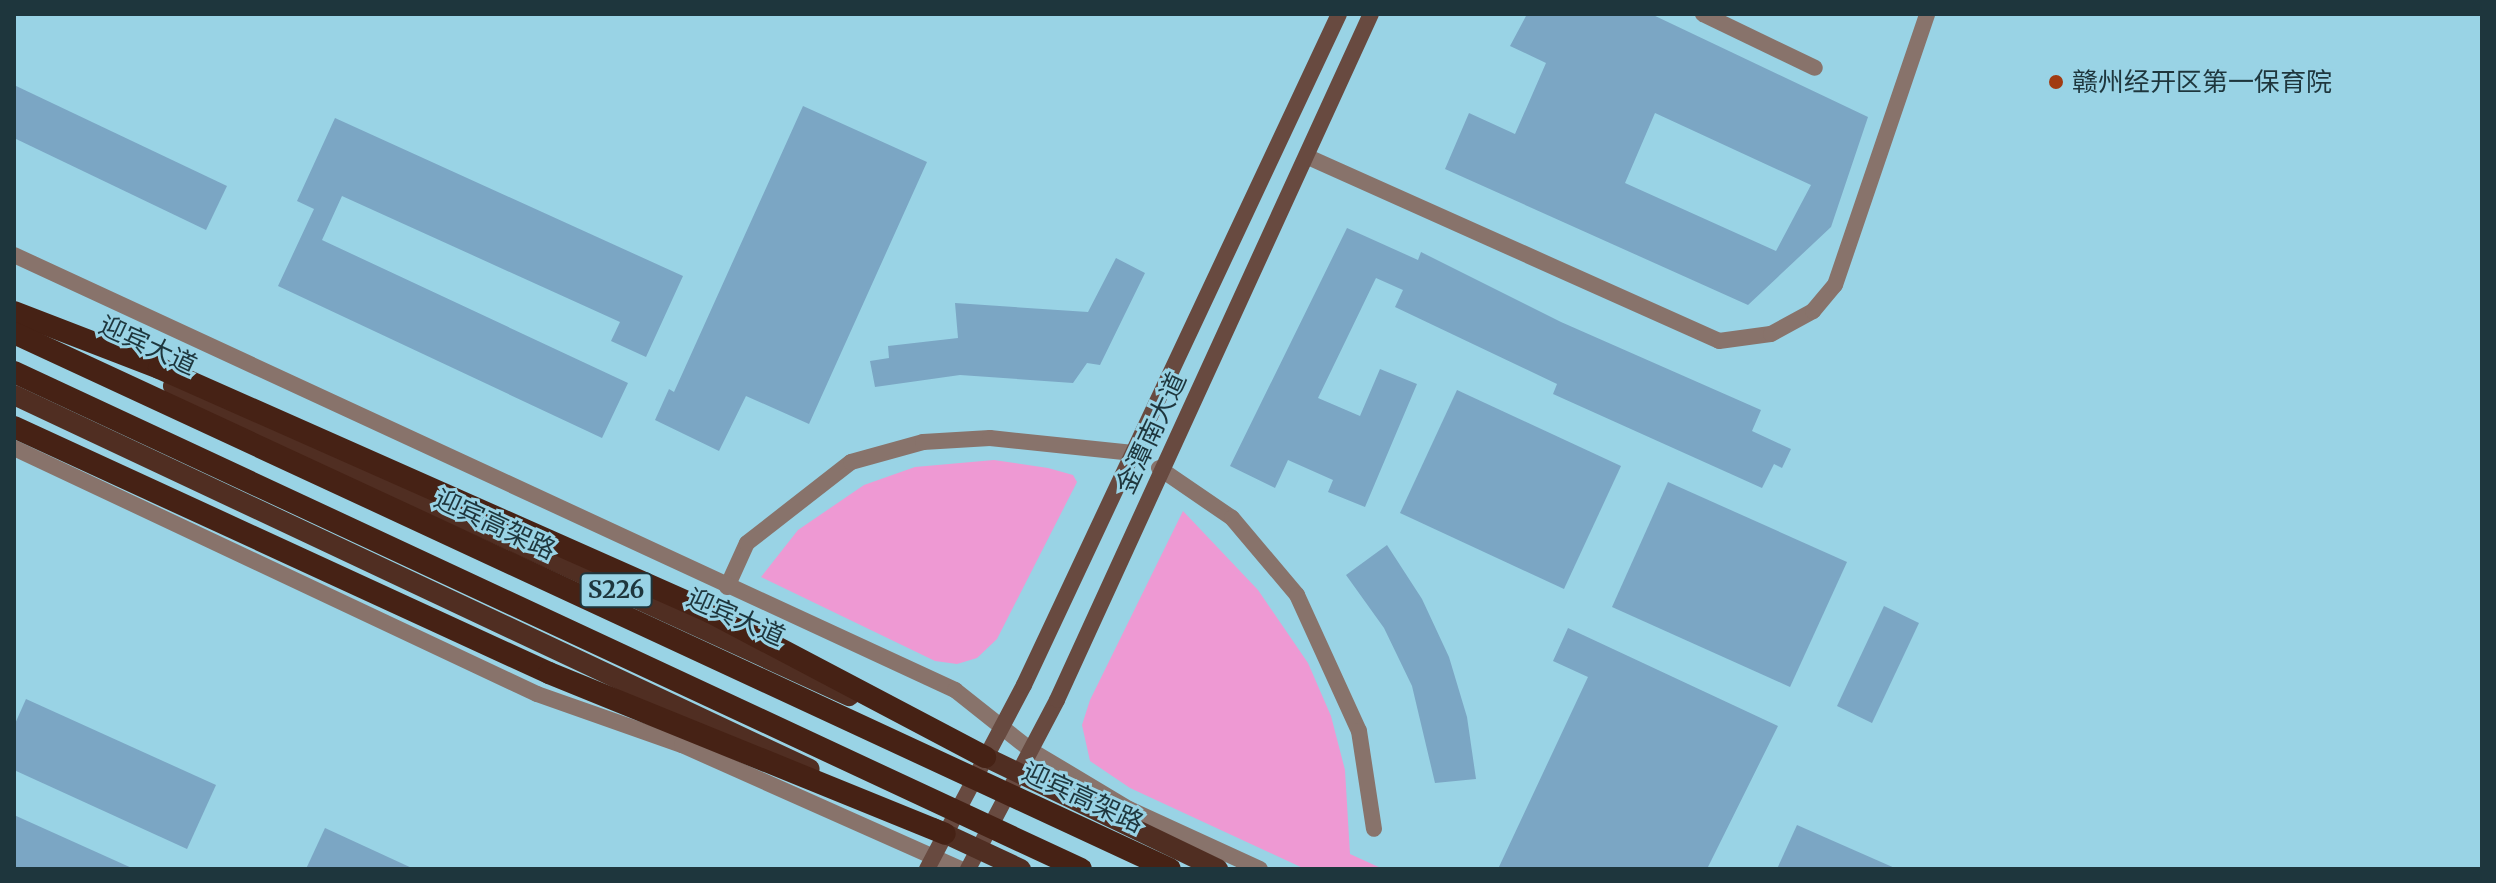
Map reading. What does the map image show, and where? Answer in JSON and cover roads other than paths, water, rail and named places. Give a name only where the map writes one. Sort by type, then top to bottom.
[{"type":"highway","points":[[14,312],[159,368],[710,612],[985,757]]},
{"type":"highway","name":"迎宾高架路","points":[[14,333],[1170,869]]},
{"type":"highway","points":[[14,372],[1081,869]]},
{"type":"highway","points":[[14,427],[549,673],[945,834]]},
{"type":"main road","name":"金潭南大道","points":[[930,863],[1000,728],[1133,453],[1339,14]]},
{"type":"main road","name":"金潭南大道","points":[[968,869],[1032,751],[1159,468],[1308,157],[1371,14]]},
{"type":"main road","name":"迎宾大道","points":[[14,312],[985,757],[1218,869]]},
{"type":"main road","points":[[14,395],[1021,869]]},
{"type":"street","points":[[1703,14],[1815,68]]},
{"type":"street","points":[[1308,157],[1719,341],[1771,334],[1813,311],[1835,285],[1927,14]]},
{"type":"street","points":[[14,255],[955,690],[1032,751],[1129,809],[1260,869]]},
{"type":"street","points":[[727,587],[747,543],[851,462],[923,442],[990,438],[1133,453]]},
{"type":"street","points":[[14,448],[537,694],[682,745],[930,863],[961,869]]},
{"type":"street","points":[[1159,468],[1232,518],[1297,595],[1359,731],[1374,829]]},
{"type":"place","name":"赣州经开区第一保育院","points":[[2056,82]]}]
